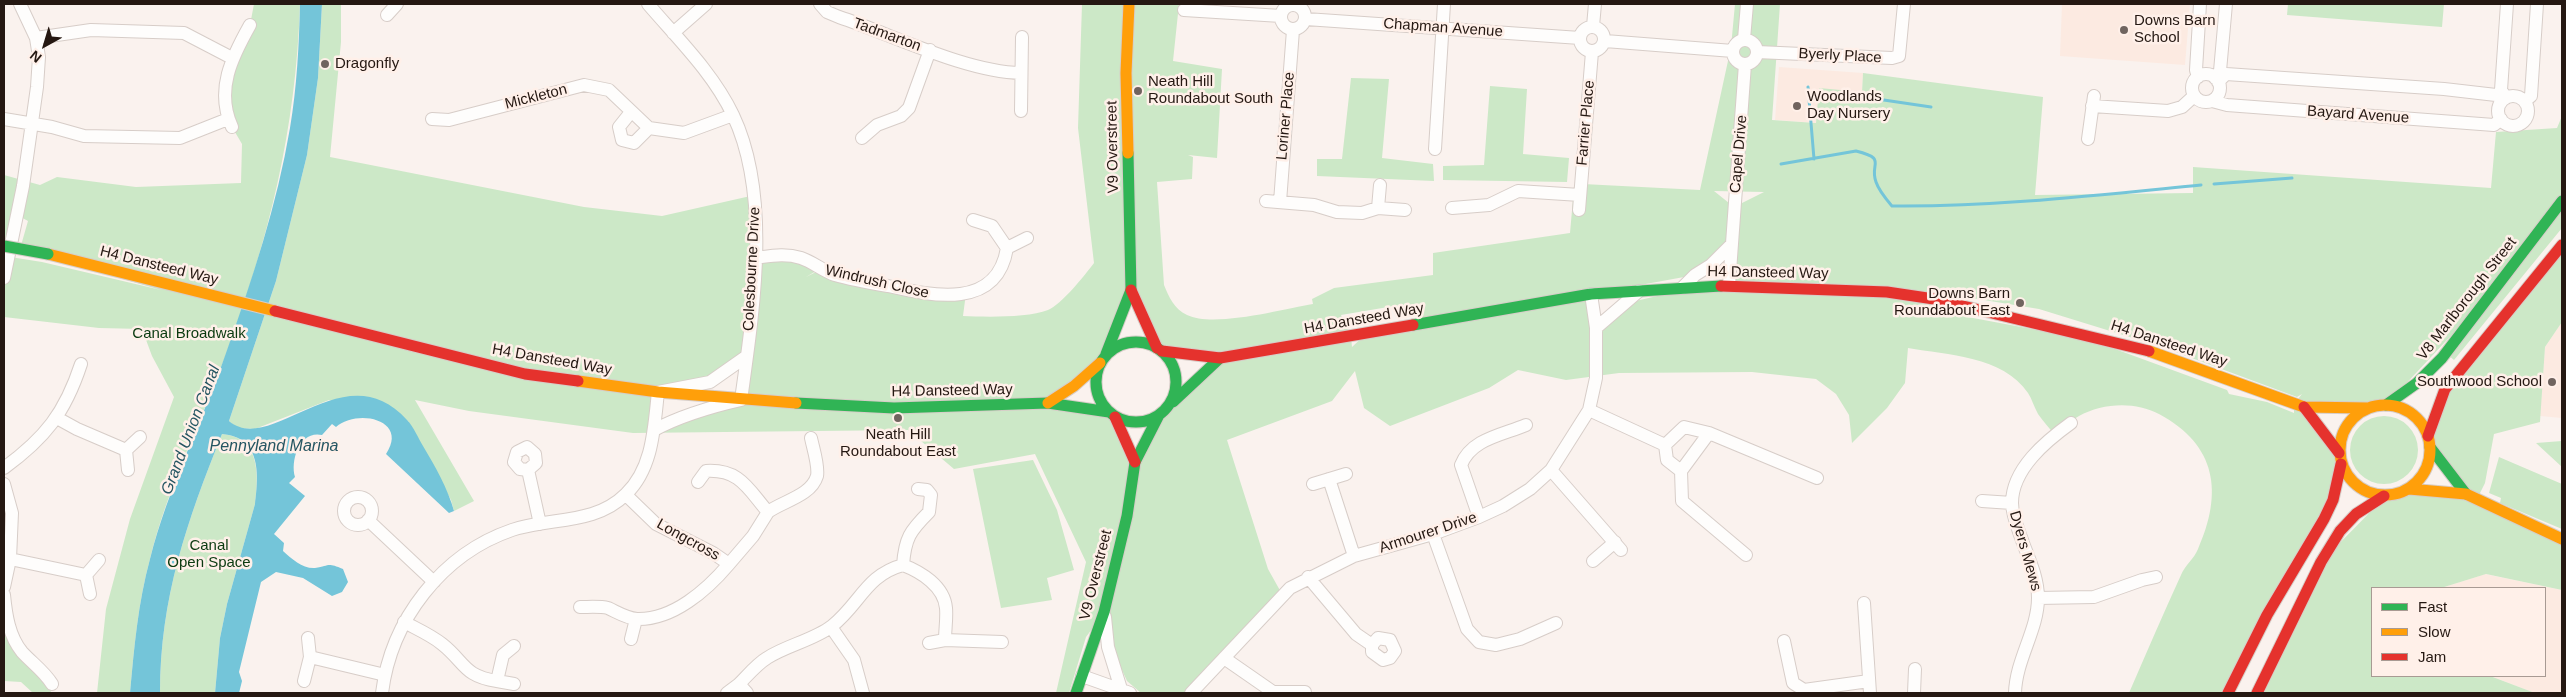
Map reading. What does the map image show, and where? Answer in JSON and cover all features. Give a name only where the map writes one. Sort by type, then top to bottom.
[{"type":"street","points":[[4,278],[23,186],[37,87],[39,57],[36,38],[20,4]]},
{"type":"street","points":[[387,15],[397,4]]},
{"type":"street","name":"Colesbourne Drive","points":[[648,4],[706,71],[733,115],[747,154],[755,198],[755,258],[747,356],[741,400]]},
{"type":"street","points":[[673,33],[706,4]]},
{"type":"street","name":"Tadmarton","points":[[820,4],[827,12],[930,50],[985,68],[1005,73],[1021,73]]},
{"type":"street","name":"V9 Overstreet","points":[[1103,358],[1119,325],[1131,290],[1127,144],[1128,4]]},
{"type":"street","points":[[1294,4],[1304,11],[1306,19],[1303,26],[1293,30],[1283,24],[1281,16],[1284,9],[1294,4]]},
{"type":"street","points":[[1435,149],[1444,4]]},
{"type":"street","points":[[1593,26],[1595,4]]},
{"type":"street","points":[[1744,39],[1747,4]]},
{"type":"street","name":"Byerly Place","points":[[1757,52],[1892,58],[1899,56],[1904,4]]},
{"type":"street","points":[[2198,77],[2196,70],[2200,4]]},
{"type":"street","points":[[2217,80],[2206,74],[2198,77],[2192,83],[2194,96],[2200,101],[2212,101],[2220,92],[2217,80],[2220,71],[2226,4]]},
{"type":"street","points":[[2504,100],[2500,90],[2507,4]]},
{"type":"street","points":[[2525,101],[2531,96],[2537,4]]},
{"type":"street","points":[[1184,10],[1281,16]]},
{"type":"street","name":"Chapman Avenue","points":[[1306,19],[1580,38]]},
{"type":"street","points":[[4,120],[32,124],[84,136],[180,138],[230,123],[225,102],[226,77],[232,58],[250,25]]},
{"type":"street","points":[[1593,26],[1602,31],[1605,41],[1602,47],[1592,52],[1583,47],[1580,38],[1584,30],[1593,26]]},
{"type":"street","points":[[36,38],[90,30],[184,33],[232,58]]},
{"type":"street","name":"Loriner Place","points":[[1280,202],[1293,30]]},
{"type":"street","points":[[1021,110],[1022,37]]},
{"type":"street","points":[[1744,39],[1753,43],[1757,52],[1754,60],[1745,64],[1736,60],[1733,50],[1736,44],[1744,39]]},
{"type":"street","points":[[1605,41],[1733,50]]},
{"type":"street","name":"Tadmarton","points":[[862,138],[877,125],[900,116],[909,108],[930,50]]},
{"type":"street","name":"Farrier Place","points":[[1579,210],[1592,52]]},
{"type":"street","name":"Capel Drive","points":[[1729,285],[1745,64]]},
{"type":"street","name":"Bayard Avenue","points":[[2217,80],[2226,74],[2276,77],[2453,90],[2496,95],[2504,100]]},
{"type":"street","name":"Mickleton","points":[[432,119],[448,120],[584,85],[609,90],[649,128]]},
{"type":"street","points":[[2088,139],[2093,101],[2168,111],[2182,107],[2194,96]]},
{"type":"street","points":[[2516,96],[2525,101],[2528,112],[2523,122],[2512,125],[2501,119],[2499,107],[2504,100],[2516,96]]},
{"type":"street","name":"Bayard Avenue","points":[[2212,101],[2227,105],[2494,125],[2501,119]]},
{"type":"street","points":[[631,112],[619,127],[622,140],[634,143],[649,128],[684,133],[733,115]]},
{"type":"street","points":[[1378,208],[1380,185]]},
{"type":"street","points":[[1452,208],[1489,205],[1518,191],[1580,195]]},
{"type":"street","points":[[1266,201],[1314,205],[1337,212],[1362,213],[1378,208],[1405,210]]},
{"type":"street","name":"V8 Marlborough Street","points":[[2386,405],[2427,374],[2442,358],[2562,201]]},
{"type":"street","points":[[973,220],[992,226],[1007,248],[1027,238]]},
{"type":"street","points":[[1682,288],[1695,275],[1712,265],[1731,244]]},
{"type":"street","points":[[2409,489],[2418,481],[2425,470],[2429,441],[2445,389],[2562,245]]},
{"type":"street","name":"H4 Dansteed Way","points":[[4,246],[48,254],[215,295],[525,374],[658,392],[741,400],[938,408],[1048,403],[1112,415]]},
{"type":"street","name":"Windrush Close","points":[[755,258],[781,254],[801,258],[835,275],[933,296],[966,293],[982,289],[996,279],[1005,263],[1007,248]]},
{"type":"street","name":"H4 Dansteed Way","points":[[1160,350],[1220,358],[1591,294],[1639,290],[1729,285],[1887,292],[1934,299],[2144,349],[2299,405],[2368,408]]},
{"type":"street","name":"V9 Overstreet","points":[[1131,290],[1160,350]]},
{"type":"street","points":[[1596,328],[1639,290]]},
{"type":"street","name":"Armourer Drive","points":[[1190,693],[1282,594],[1308,577],[1354,556],[1433,534],[1479,518],[1530,489],[1551,470],[1589,410],[1597,372],[1596,328],[1591,294]]},
{"type":"street","points":[[1048,403],[1074,386],[1117,346],[1131,342],[1144,343],[1160,350],[1172,366],[1176,384],[1174,397],[1163,411]]},
{"type":"street","points":[[382,693],[393,648],[404,622],[434,582],[459,558],[512,530],[580,519],[606,509],[626,495],[638,479],[649,456],[658,392],[710,382],[747,356]]},
{"type":"street","points":[[1103,358],[1096,376],[1096,389],[1100,402],[1112,415],[1135,462]]},
{"type":"street","points":[[1112,415],[1137,423],[1163,411],[1220,358]]},
{"type":"street","points":[[4,468],[25,453],[57,418],[73,388],[81,364]]},
{"type":"street","points":[[654,430],[676,418],[708,407],[741,400]]},
{"type":"street","points":[[2299,405],[2340,458],[2348,477],[2357,487],[2370,493],[2384,496]]},
{"type":"street","points":[[2228,693],[2268,616],[2333,500],[2340,458],[2340,439],[2346,426],[2356,415],[2368,408],[2386,405],[2400,407],[2412,414],[2422,424],[2429,441],[2468,495]]},
{"type":"street","points":[[1589,410],[1665,445]]},
{"type":"street","name":"V9 Overstreet","points":[[1076,693],[1104,612],[1126,516],[1135,462],[1163,411]]},
{"type":"street","points":[[57,418],[77,430],[126,450]]},
{"type":"street","name":"Dyers Mews","points":[[2015,693],[2018,664],[2035,620],[2038,598],[2034,571],[2015,521],[2012,503],[2015,488],[2028,463],[2049,439],[2070,423]]},
{"type":"street","points":[[1479,518],[1461,465],[1465,455],[1475,445],[1526,426]]},
{"type":"street","points":[[1665,445],[1684,428],[1709,433],[1817,478]]},
{"type":"street","points":[[1709,433],[1681,472],[1682,501],[1746,556]]},
{"type":"street","points":[[126,450],[140,437]]},
{"type":"street","name":"Longcross","points":[[636,619],[654,617],[688,602],[717,578],[753,536],[768,512],[780,503],[809,490],[817,475],[811,438]]},
{"type":"street","points":[[1665,445],[1667,460],[1681,472]]},
{"type":"street","points":[[126,450],[128,470]]},
{"type":"street","points":[[528,470],[540,524]]},
{"type":"street","points":[[698,482],[706,471],[722,470],[738,477],[768,512]]},
{"type":"street","points":[[1551,470],[1618,546],[1593,561]]},
{"type":"street","points":[[1313,484],[1346,474]]},
{"type":"street","points":[[1329,479],[1354,556]]},
{"type":"street","points":[[4,484],[12,512],[10,559],[4,587]]},
{"type":"street","points":[[903,565],[904,545],[912,529],[930,512],[931,494],[927,490],[918,489]]},
{"type":"street","points":[[2257,693],[2321,562],[2340,531],[2356,514],[2384,496],[2409,489],[2468,495],[2562,539]]},
{"type":"street","name":"Longcross","points":[[626,495],[656,524],[706,549],[729,564]]},
{"type":"street","name":"Dyers Mews","points":[[1982,502],[2012,503]]},
{"type":"street","points":[[368,520],[434,582]]},
{"type":"street","points":[[1433,534],[1467,629],[1479,642],[1496,645],[1520,639],[1556,623]]},
{"type":"street","points":[[10,559],[86,575]]},
{"type":"street","points":[[86,575],[99,560]]},
{"type":"street","points":[[727,693],[743,688],[766,658],[831,627],[844,615],[871,582],[886,569],[903,565],[921,572],[939,590],[946,607],[944,640]]},
{"type":"street","points":[[86,575],[90,594]]},
{"type":"street","points":[[1308,577],[1356,634],[1372,645]]},
{"type":"street","name":"Dyers Mews","points":[[2038,598],[2094,597],[2156,577]]},
{"type":"street","points":[[4,595],[6,621],[22,651],[43,671],[52,684]]},
{"type":"street","points":[[1784,641],[1793,683],[1804,690],[1870,687],[1864,603]]},
{"type":"street","points":[[580,607],[605,607],[636,619],[631,639]]},
{"type":"street","points":[[1104,612],[1108,647],[1125,691]]},
{"type":"street","points":[[404,622],[442,644],[470,674],[484,679],[514,684]]},
{"type":"street","points":[[831,627],[854,660],[863,693]]},
{"type":"street","points":[[304,681],[310,657],[308,638]]},
{"type":"street","points":[[929,643],[944,640],[1002,642]]},
{"type":"street","points":[[496,681],[503,655],[514,646]]},
{"type":"street","points":[[310,657],[385,675]]},
{"type":"street","points":[[1224,658],[1273,692],[1305,692]]},
{"type":"street","points":[[1914,669],[1914,693]]},
{"type":"street","points":[[1082,676],[1125,691]]},
{"type":"shaded area","name":"Downs Barn School","points":[[2062,4],[2190,4],[2185,65],[2060,56]]},
{"type":"shaded area","name":"Woodlands Day Nursery","points":[[1779,67],[1863,73],[1862,92],[1816,123],[1775,120]]},
{"type":"shaded area","name":"Southwood School","points":[[2562,322],[2562,418],[2540,416],[2545,347]]},
{"type":"shaded area","points":[[2485,574],[2562,590],[2562,693],[2535,693],[2493,677],[2546,677],[2546,587],[2444,587]]},
{"type":"green space","name":"Canal Broadwalk","points":[[254,4],[300,4],[293,95],[278,183],[255,270],[241,313],[165,507],[157,533],[139,609],[130,693],[97,693],[106,609],[130,519],[174,397],[152,356],[142,329],[99,328],[4,317],[4,256],[42,262],[161,290],[20,249],[28,221],[17,215],[4,246],[4,175],[40,185],[57,177],[136,187],[241,183],[242,144],[232,127],[225,102],[250,25]]},
{"type":"green space","points":[[322,4],[341,4],[341,42],[330,157],[584,207],[662,216],[755,195],[755,258],[781,254],[816,271],[806,277],[816,272],[966,293],[963,316],[1018,316],[1048,310],[1066,296],[1094,263],[1078,128],[1082,4],[1179,4],[1173,61],[1222,69],[1217,158],[1188,155],[1193,157],[1192,179],[1157,182],[1164,285],[1175,306],[1187,315],[1199,318],[1231,319],[1313,304],[1312,299],[1334,288],[1433,275],[1433,253],[1570,233],[1573,199],[1583,184],[1700,190],[1731,47],[1735,4],[1780,4],[1772,120],[1816,123],[1819,88],[1862,92],[1863,73],[2043,97],[2035,195],[2193,193],[2193,167],[2491,188],[2496,132],[2557,128],[2562,116],[2562,201],[2491,293],[2386,405],[2368,408],[2304,407],[2339,453],[2333,500],[2228,693],[2129,693],[2181,575],[2196,553],[2211,509],[2212,490],[2210,472],[2193,440],[2178,426],[2159,414],[2129,405],[2108,406],[2088,412],[2076,418],[2055,435],[2038,414],[2028,393],[2004,371],[1973,359],[1908,348],[1905,383],[1887,408],[1852,443],[1849,415],[1836,394],[1816,379],[1752,372],[1619,373],[1566,380],[1518,370],[1489,388],[1390,426],[1364,408],[1355,371],[1332,401],[1227,440],[1268,569],[1282,594],[1191,693],[1141,693],[1127,681],[1112,648],[1104,613],[1086,637],[1069,693],[1056,693],[1086,562],[1035,454],[954,469],[908,430],[633,433],[469,411],[415,400],[474,501],[454,511],[451,500],[408,421],[329,400],[255,429],[237,428],[229,421],[276,281],[307,155],[318,78]],"holes":[[[1714,191],[1764,192],[1734,207]],[[1731,245],[1729,285],[1666,294],[1627,303],[1596,327],[1591,294],[1695,275]],[[1131,291],[1162,351],[1220,359],[1159,415],[1134,461],[1109,412],[1049,402],[1106,354]],[[1935,292],[2039,309],[2162,347],[2297,397],[2302,394],[2294,404],[2294,413],[2267,402],[2229,394],[2227,390],[2115,349],[2048,332],[1957,315],[1934,299]],[[1400,305],[1426,322],[1366,334],[1352,347],[1351,337],[1341,315]],[[747,357],[741,400],[654,432],[658,392],[710,382]]]},
{"type":"green space","points":[[2288,4],[2444,4],[2442,27],[2287,15]]},
{"type":"green space","points":[[1351,78],[1389,79],[1382,158],[1433,164],[1434,181],[1317,176],[1317,159],[1342,159]]},
{"type":"green space","points":[[1490,86],[1527,89],[1523,154],[1569,158],[1567,182],[1443,180],[1443,166],[1484,165]]},
{"type":"green space","points":[[2562,210],[2562,228],[2454,360],[2448,355]]},
{"type":"green space","points":[[2562,245],[2562,322],[2545,347],[2540,422],[2494,434],[2485,483],[2477,499],[2562,539],[2562,590],[2486,574],[2444,587],[2371,587],[2371,677],[2493,677],[2535,693],[2257,693],[2321,562],[2386,496],[2409,489],[2465,493],[2430,447],[2440,396]]},
{"type":"green space","points":[[2384,416],[2397,419],[2408,426],[2415,437],[2418,450],[2415,463],[2408,474],[2397,481],[2384,484],[2371,481],[2360,474],[2353,463],[2350,450],[2353,437],[2360,426],[2371,419]]},
{"type":"green space","name":"Canal Open Space","points":[[222,434],[244,442],[250,450],[254,459],[257,481],[255,504],[227,604],[220,638],[215,693],[160,693],[161,658],[170,592],[187,529]]},
{"type":"green space","points":[[2562,441],[2562,467],[2536,443]]},
{"type":"green space","points":[[2499,457],[2562,484],[2562,529],[2500,503],[2501,498],[2489,493]]},
{"type":"green space","points":[[1033,460],[1057,510],[1074,570],[1047,578],[1052,600],[1001,608],[973,469]]},
{"type":"green space","points":[[4,620],[51,691],[50,693],[33,693],[21,682],[4,681]]},
{"type":"water","name":"Pennyland Marina","points":[[300,4],[322,4],[318,78],[307,155],[276,281],[229,421],[246,428],[266,426],[335,399],[359,396],[383,401],[412,426],[441,478],[454,511],[449,513],[386,454],[391,442],[391,433],[386,426],[378,421],[368,418],[356,418],[345,421],[336,427],[332,424],[322,435],[308,437],[298,448],[294,463],[295,477],[289,483],[305,496],[274,534],[284,543],[283,551],[298,563],[311,568],[328,565],[338,567],[343,569],[348,582],[342,592],[332,596],[303,578],[276,572],[261,582],[239,672],[242,681],[239,693],[215,693],[220,638],[227,604],[255,504],[257,481],[257,469],[251,450],[244,442],[235,437],[222,434],[187,529],[170,592],[161,658],[160,693],[130,693],[139,609],[157,533],[236,326],[271,214],[290,128],[298,50]]},
{"type":"waterway","points":[[1808,87],[1814,159]]},
{"type":"waterway","points":[[1873,92],[1873,97],[1877,99],[1931,107]]},
{"type":"waterway","points":[[1781,164],[1856,151],[1866,154],[1875,159],[1874,176],[1876,182],[1892,206],[1969,205],[2201,185]]},
{"type":"waterway","points":[[2214,184],[2292,178]]},
{"type":"traffic: fast","points":[[1106,354],[1131,290],[1128,153]]},
{"type":"traffic: fast","points":[[2386,405],[2417,383],[2442,358],[2562,201]]},
{"type":"traffic: fast","points":[[4,246],[48,254]]},
{"type":"traffic: fast","points":[[1413,325],[1591,294],[1721,286]]},
{"type":"traffic: fast","points":[[1136,342],[1151,345],[1164,354],[1173,367],[1176,382],[1173,397],[1164,410],[1151,419],[1136,422],[1121,419],[1108,410],[1099,397],[1096,382],[1099,367],[1108,354],[1121,345],[1136,342]]},
{"type":"traffic: fast","points":[[1173,402],[1220,358]]},
{"type":"traffic: fast","points":[[796,403],[894,408],[1048,403],[1109,412]]},
{"type":"traffic: fast","points":[[1076,693],[1104,612],[1127,516],[1135,462],[1159,415]]},
{"type":"traffic: fast","points":[[2430,447],[2466,494]]},
{"type":"traffic: slow","points":[[1128,153],[1126,73],[1129,4]]},
{"type":"traffic: slow","points":[[48,254],[275,311]]},
{"type":"traffic: slow","points":[[2149,351],[2304,407],[2368,408]]},
{"type":"traffic: slow","points":[[1048,403],[1074,386],[1100,363]]},
{"type":"traffic: slow","points":[[578,381],[658,392],[796,403]]},
{"type":"traffic: slow","points":[[2385,405],[2402,408],[2417,418],[2427,433],[2430,450],[2427,467],[2417,482],[2402,492],[2385,495],[2368,492],[2353,482],[2343,467],[2340,450],[2343,433],[2353,418],[2368,408],[2385,405]]},
{"type":"traffic: slow","points":[[2409,489],[2466,494],[2562,539]]},
{"type":"traffic: jam","points":[[2428,436],[2445,389],[2562,245]]},
{"type":"traffic: jam","points":[[1721,286],[1887,292],[1934,299],[2149,351]]},
{"type":"traffic: jam","points":[[1131,290],[1157,348]]},
{"type":"traffic: jam","points":[[275,311],[525,374],[578,381]]},
{"type":"traffic: jam","points":[[1162,351],[1220,358],[1413,325]]},
{"type":"traffic: jam","points":[[2304,407],[2339,453]]},
{"type":"traffic: jam","points":[[1115,417],[1135,462]]},
{"type":"traffic: jam","points":[[2228,693],[2267,615],[2324,519],[2333,500],[2341,464]]},
{"type":"traffic: jam","points":[[2257,693],[2321,562],[2340,531],[2356,514],[2384,496]]},
{"type":"place","name":"Downs Barn School","points":[[2124,30]]},
{"type":"place","name":"Dragonfly","points":[[325,64]]},
{"type":"place","name":"Neath Hill Roundabout South","points":[[1138,91]]},
{"type":"place","name":"Woodlands Day Nursery","points":[[1797,106]]},
{"type":"place","name":"Downs Barn Roundabout East","points":[[2020,303]]},
{"type":"place","name":"Southwood School","points":[[2552,382]]},
{"type":"place","name":"Neath Hill Roundabout East","points":[[898,418]]},
{"type":"water label","name":"Grand Union Canal","points":[[191,430]]}]
